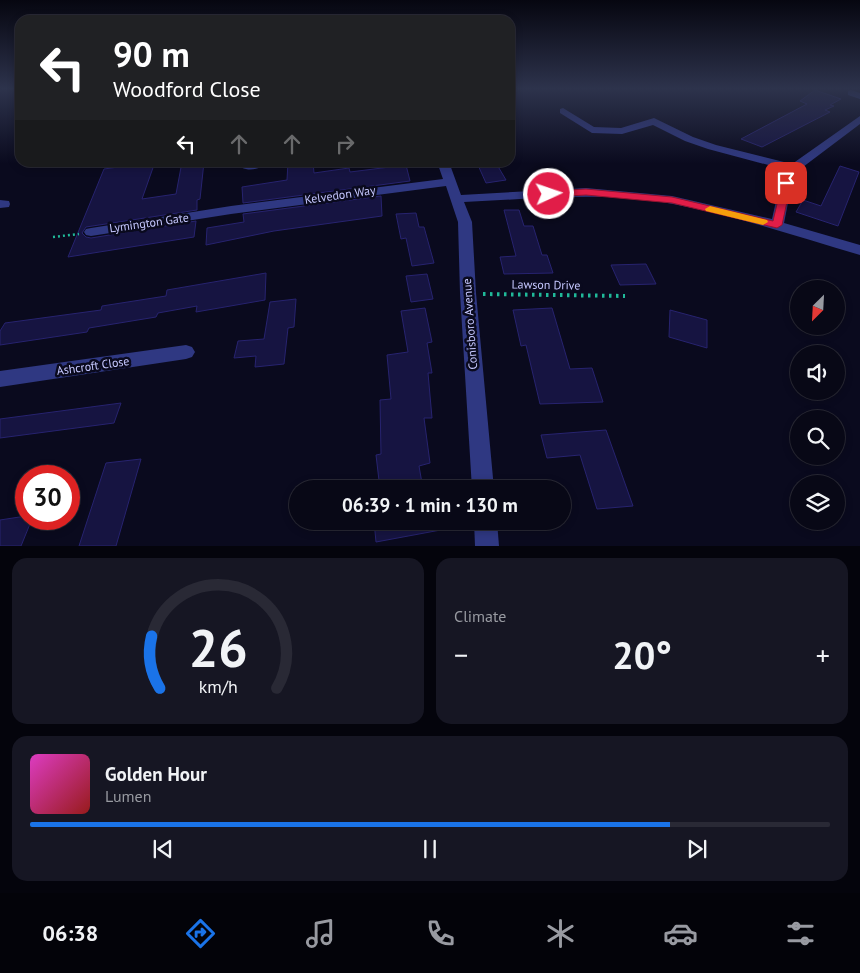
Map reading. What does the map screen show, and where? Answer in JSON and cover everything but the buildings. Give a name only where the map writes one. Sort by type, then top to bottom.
[{"type":"street","points":[[567,113],[592,130],[622,131],[654,121],[689,139],[712,147],[794,168]]},
{"type":"street","points":[[777,225],[786,183],[794,168],[860,119]]},
{"type":"street","name":"Conisboro Avenue","points":[[445,167],[464,222],[482,480]]},
{"type":"street","name":"Kelvedon Way","points":[[206,215],[232,205],[450,182]]},
{"type":"street","points":[[457,199],[586,192],[672,200],[777,225],[860,250]]},
{"type":"street","name":"Lymington Gate","points":[[92,232],[206,215]]},
{"type":"street","name":"Ashcroft Close","points":[[0,380],[186,352]]},
{"type":"street","points":[[486,530],[487,546]]},
{"type":"path","points":[[52,237],[92,232]]},
{"type":"path","name":"Lawson Drive","points":[[468,294],[625,296]]},
{"type":"slow traffic","points":[[710,209],[763,222]]},
{"type":"route","points":[[549,194],[586,192],[672,200],[777,225],[786,183]]}]
